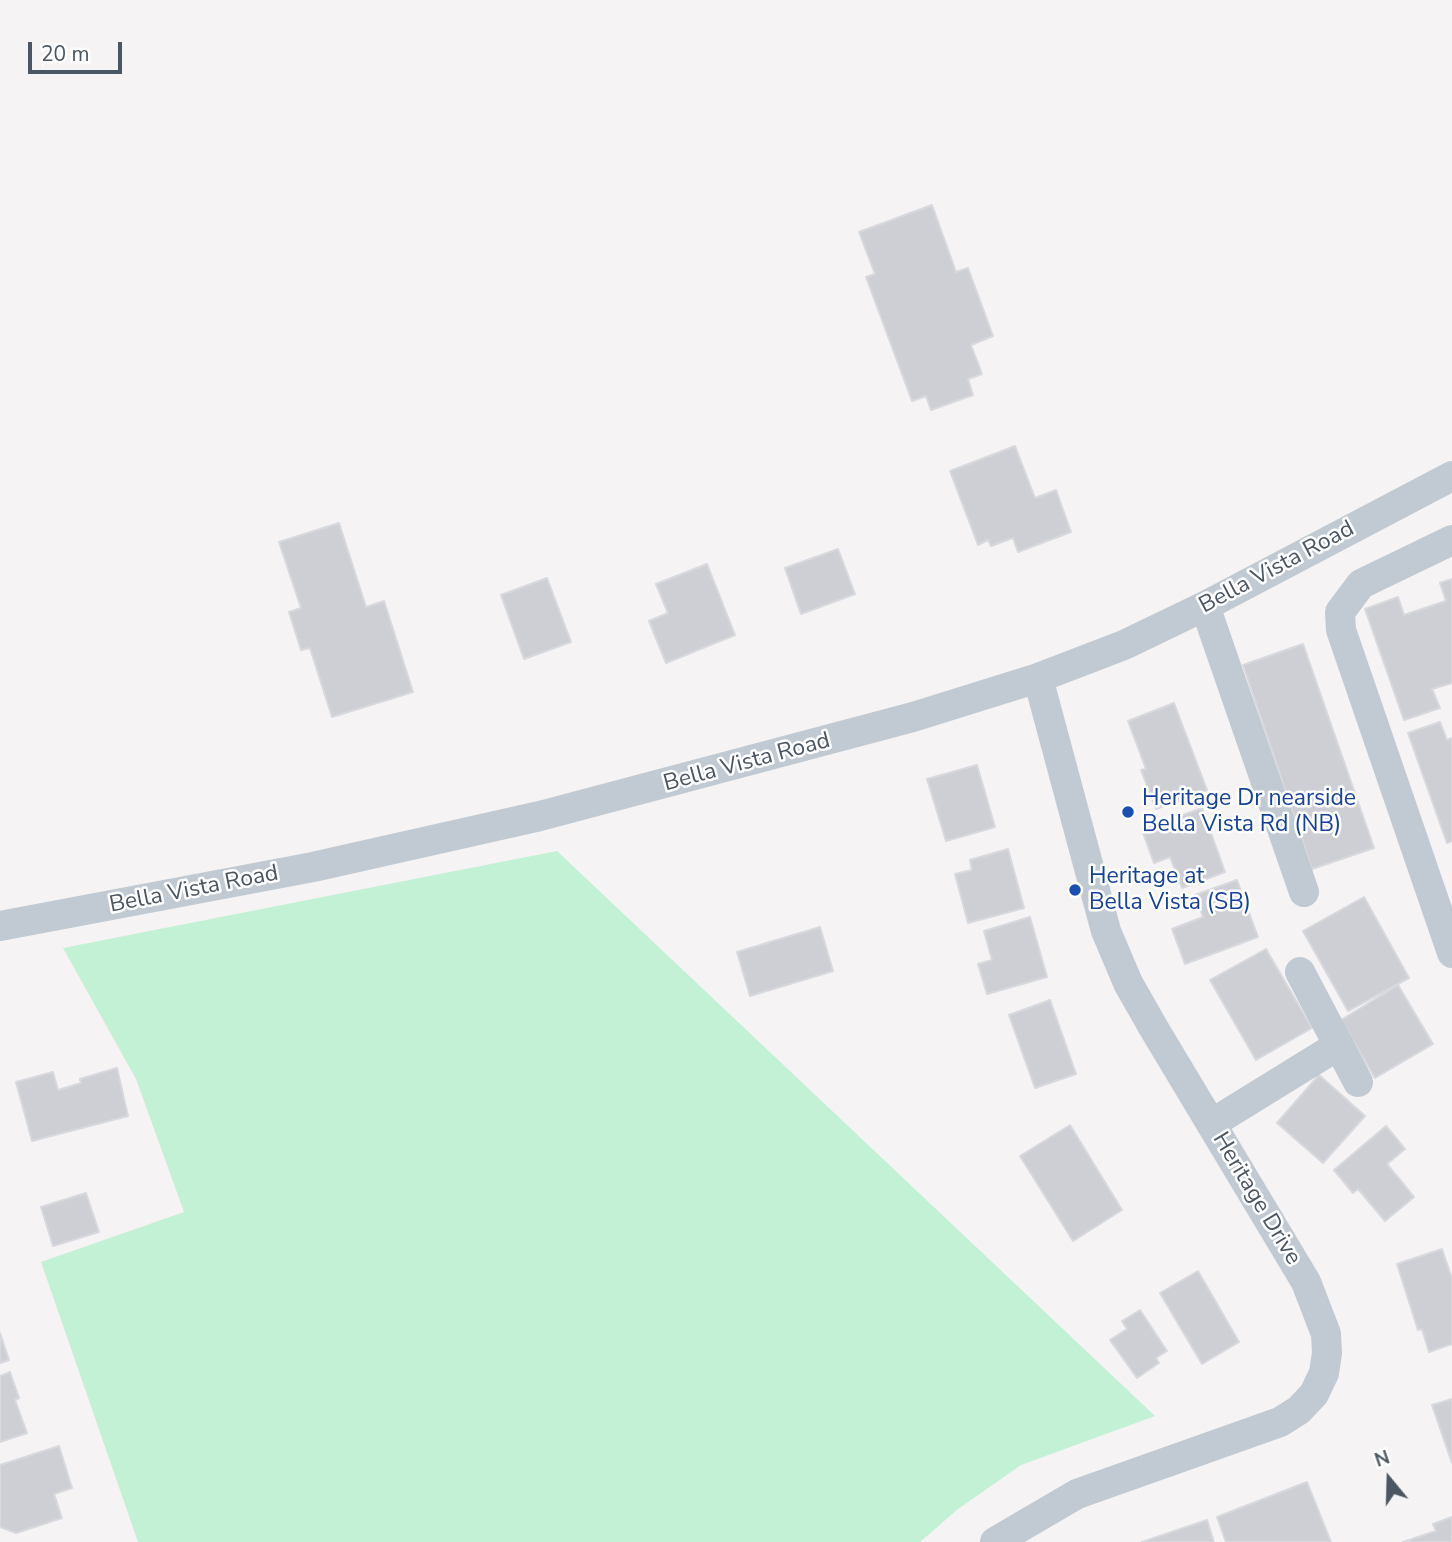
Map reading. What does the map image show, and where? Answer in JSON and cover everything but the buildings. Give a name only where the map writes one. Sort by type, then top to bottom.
[{"type":"street","name":"Bella Vista Road","points":[[0,926],[313,867],[541,816],[754,762],[1038,678],[1124,645],[1205,606],[1452,476]]},
{"type":"street","points":[[1452,540],[1361,584],[1340,612],[1341,630],[1452,953]]},
{"type":"street","points":[[1205,606],[1304,892]]},
{"type":"street","name":"Heritage Drive","points":[[995,1542],[1077,1494],[1279,1422],[1300,1410],[1314,1394],[1324,1373],[1327,1353],[1326,1334],[1306,1282],[1128,983],[1106,931],[1038,678]]},
{"type":"street","points":[[1300,972],[1358,1082]]},
{"type":"street","points":[[1211,1124],[1339,1045]]},
{"type":"green space","points":[[557,851],[1155,1416],[1021,1465],[958,1509],[920,1542],[138,1542],[41,1262],[184,1212],[136,1079],[63,948]]},
{"type":"place","name":"Heritage Dr nearside Bella Vista Rd (NB)","points":[[1128,812]]},
{"type":"place","name":"Heritage at Bella Vista (SB)","points":[[1075,890]]}]
